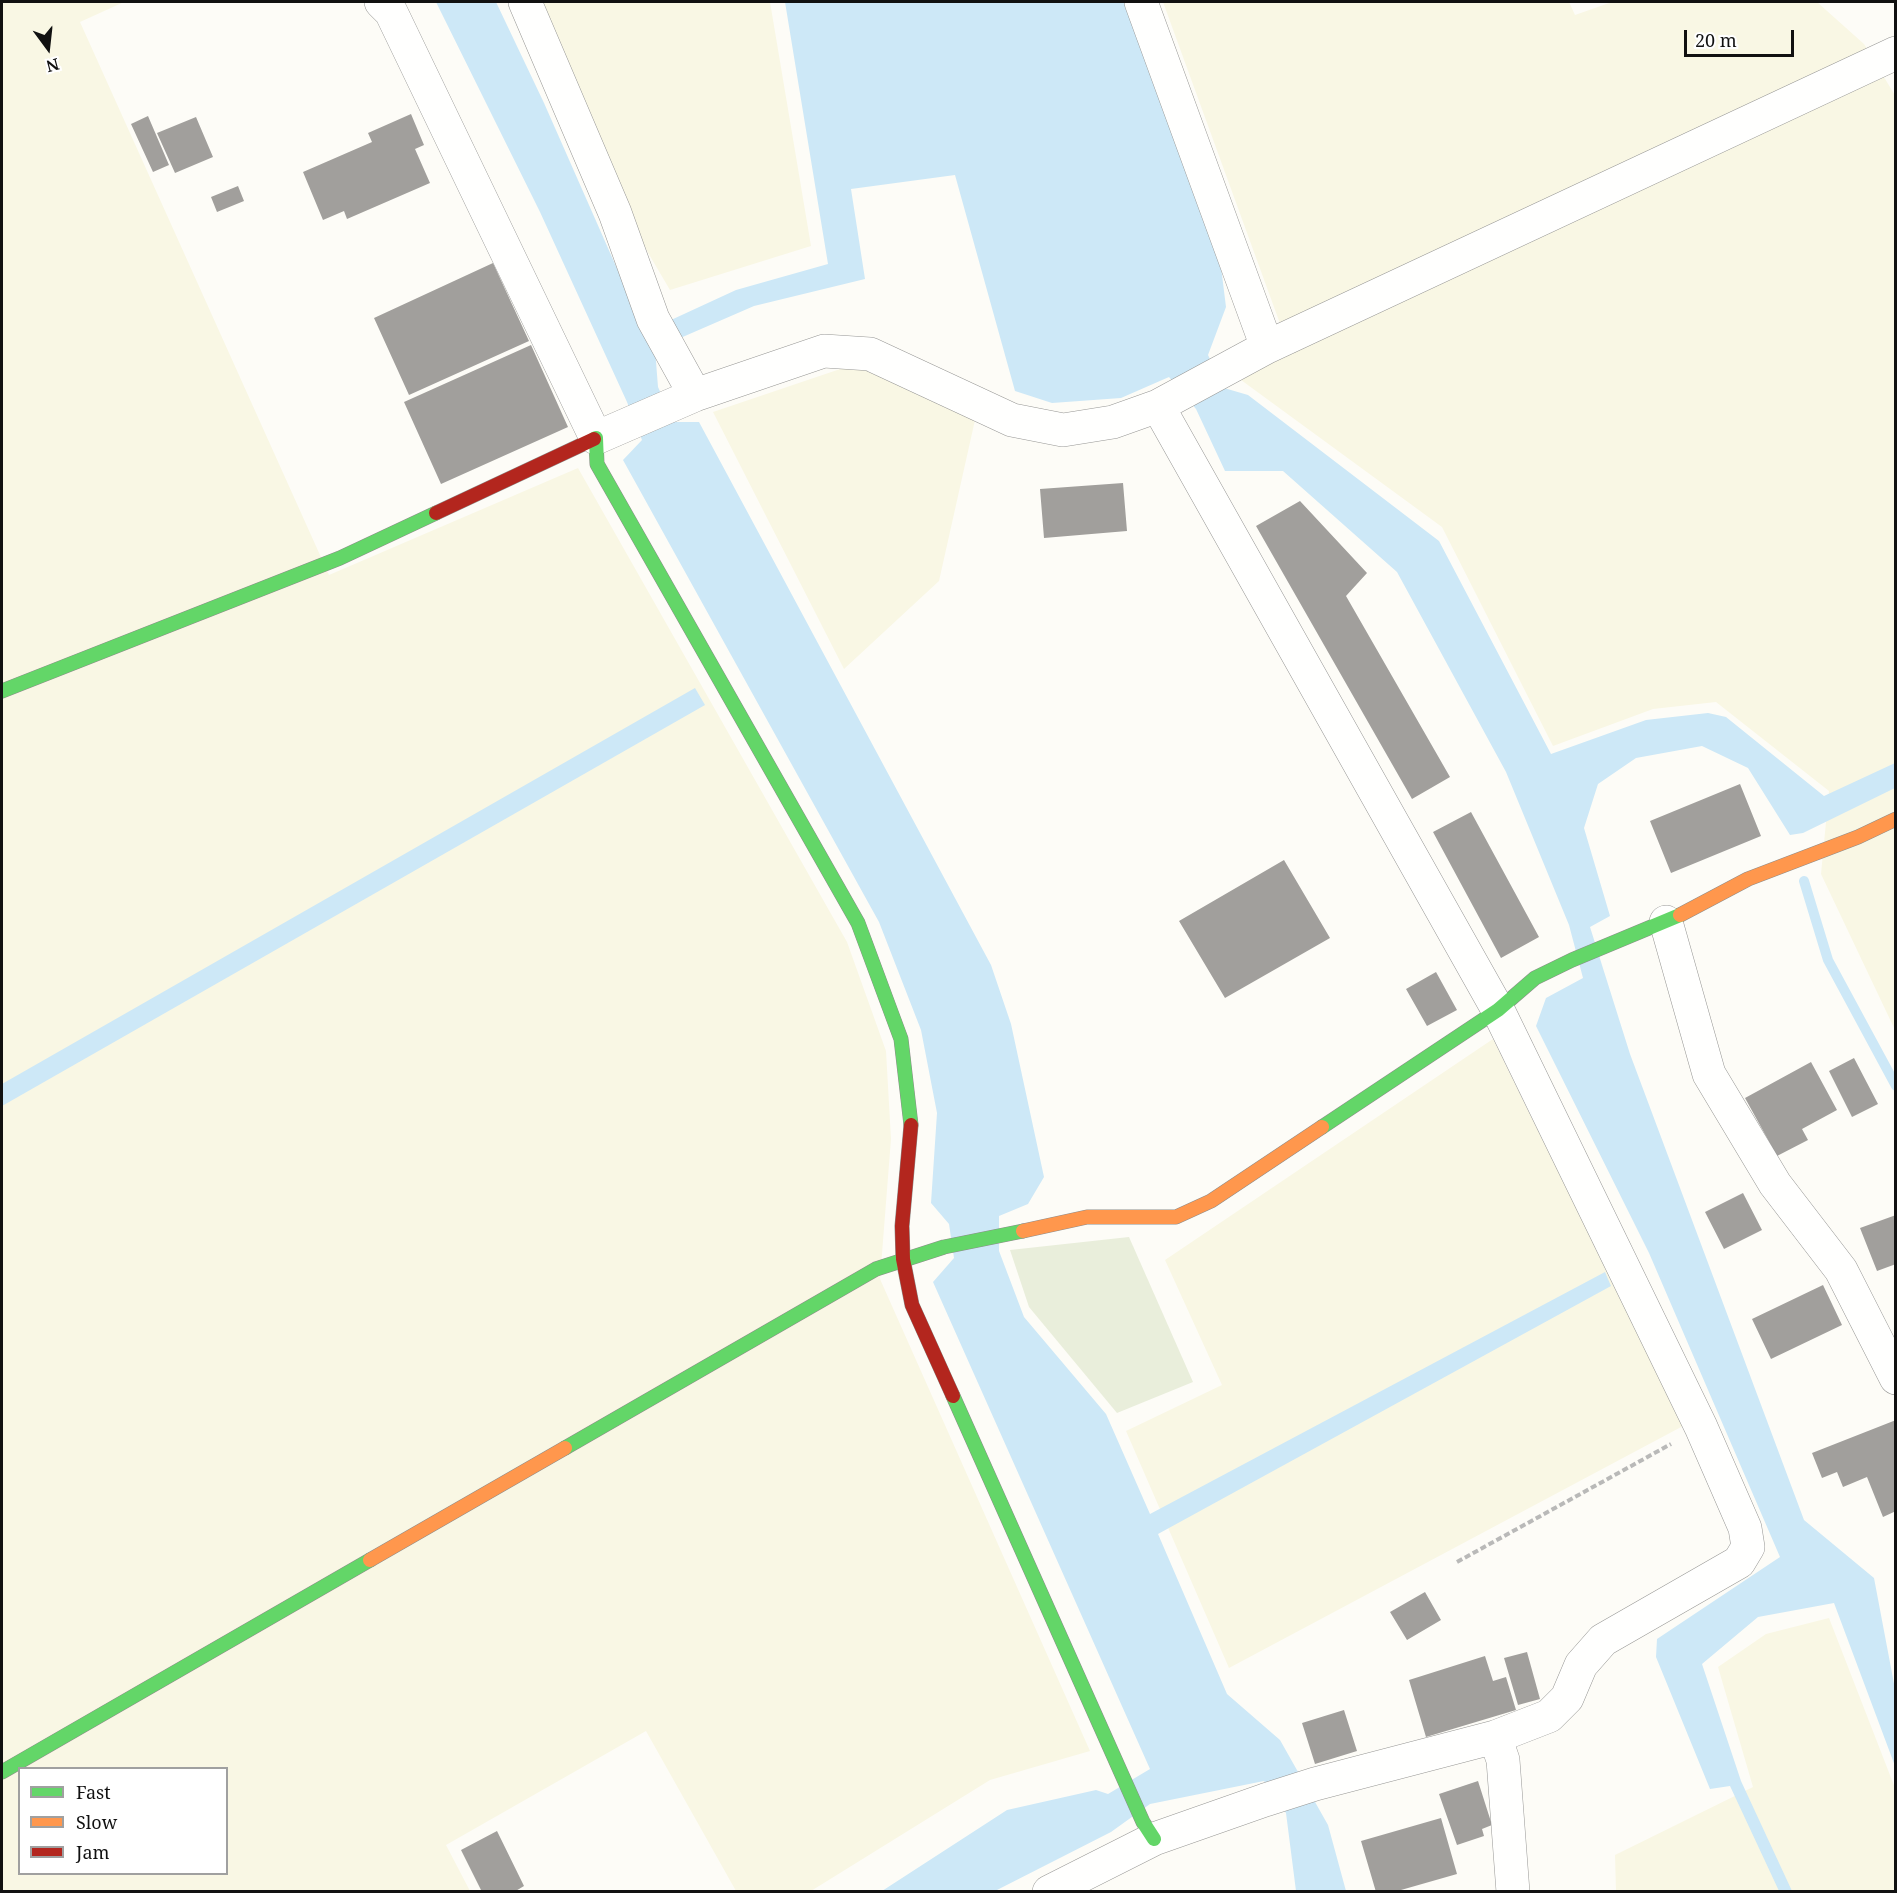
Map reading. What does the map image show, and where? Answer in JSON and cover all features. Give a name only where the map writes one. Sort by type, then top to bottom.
[{"type":"street","points":[[381,2],[391,12],[596,438],[597,464],[858,923],[901,1039],[911,1120],[902,1226],[903,1259],[912,1305],[1148,1831]]},
{"type":"street","points":[[525,2],[615,213],[653,319],[669,351],[683,401]]},
{"type":"street","points":[[1141,2],[1267,346]]},
{"type":"street","points":[[2,691],[340,558],[596,438],[683,401],[824,351],[870,354],[1012,420],[1063,430],[1113,422],[1167,402],[1267,346],[1896,53]]},
{"type":"street","points":[[1050,1892],[1148,1831],[1495,1737],[1549,1716],[1567,1698],[1581,1665],[1603,1640],[1739,1562],[1748,1546],[1745,1528],[1701,1427],[1498,1010],[1167,402]]},
{"type":"street","points":[[2,1772],[876,1269],[944,1247],[1086,1217],[1176,1217],[1221,1194],[1498,1010],[1534,978],[1666,922],[1748,879],[1858,837],[1896,819]]},
{"type":"street","points":[[1666,922],[1709,1074],[1775,1184],[1841,1270],[1896,1378]]},
{"type":"street","points":[[1495,1737],[1503,1760],[1513,1892]]},
{"type":"path","points":[[1457,1562],[1701,1427]]},
{"type":"shaded area","points":[[2,2],[124,2],[80,22],[329,575],[578,468],[847,942],[886,1051],[891,1139],[880,1279],[1090,1751],[990,1780],[811,1891],[736,1891],[646,1731],[446,1845],[470,1891],[2,1892]]},
{"type":"shaded area","points":[[543,2],[770,2],[811,246],[670,290],[617,200]]},
{"type":"shaded area","points":[[1163,2],[1569,2],[1575,15],[1612,2],[1817,2],[1864,44],[1896,97],[1895,1030],[1821,874],[1829,791],[1716,702],[1653,709],[1553,746],[1442,527],[1241,380],[1290,351]]},
{"type":"shaded area","points":[[855,364],[975,420],[939,581],[844,669],[713,412]]},
{"type":"shaded area","points":[[1493,1039],[1683,1426],[1229,1668],[1126,1431],[1222,1385],[1165,1260]]},
{"type":"shaded area","points":[[1829,1618],[1895,1788],[1895,1891],[1616,1891],[1615,1855],[1753,1787],[1718,1667],[1766,1634]]},
{"type":"green space","points":[[1129,1237],[1193,1382],[1117,1413],[1029,1307],[1010,1250]]},
{"type":"water","points":[[436,2],[496,2],[544,103],[645,332],[736,290],[828,264],[785,2],[1127,2],[1218,243],[1226,307],[1208,355],[1224,388],[1248,395],[1439,541],[1551,754],[1646,720],[1708,713],[1726,717],[1824,796],[1895,763],[1895,788],[1803,833],[1790,835],[1748,768],[1702,746],[1636,758],[1598,784],[1584,828],[1610,916],[1590,927],[1630,1054],[1804,1520],[1874,1578],[1895,1689],[1895,1766],[1834,1603],[1758,1617],[1702,1664],[1741,1781],[1792,1891],[1779,1891],[1730,1786],[1710,1789],[1656,1657],[1657,1639],[1780,1557],[1649,1253],[1536,1026],[1546,998],[1583,978],[1569,925],[1506,772],[1397,572],[1283,471],[1225,471],[1196,409],[1169,377],[1121,398],[1052,403],[1015,391],[955,175],[851,189],[865,279],[754,306],[655,349],[658,387],[674,422],[699,422],[991,965],[1011,1024],[1044,1177],[1028,1204],[999,1216],[999,1251],[1024,1317],[1106,1414],[1150,1514],[1605,1272],[1611,1286],[1158,1534],[1227,1694],[1280,1740],[1328,1825],[1346,1891],[1296,1891],[1286,1813],[1264,1781],[1150,1804],[1111,1832],[995,1891],[882,1891],[1007,1810],[1096,1790],[1108,1794],[1150,1769],[933,1282],[954,1258],[949,1224],[931,1203],[937,1113],[921,1030],[879,922],[623,460],[642,440],[627,402],[540,212]]},
{"type":"water","points":[[695,688],[705,705],[2,1106],[2,1084]]},
{"type":"building","points":[[411,114],[424,145],[415,149],[430,183],[347,219],[344,211],[323,220],[303,172],[372,142],[368,133]]},
{"type":"building","points":[[148,116],[169,165],[153,172],[131,124]]},
{"type":"building","points":[[196,117],[213,157],[175,173],[157,133]]},
{"type":"building","points":[[238,186],[244,201],[217,212],[211,197]]},
{"type":"building","points":[[493,263],[529,341],[409,395],[374,318]]},
{"type":"building","points":[[531,345],[568,427],[441,484],[404,402]]},
{"type":"building","points":[[1123,483],[1127,531],[1044,538],[1040,489]]},
{"type":"building","points":[[1300,501],[1367,573],[1346,596],[1450,777],[1412,799],[1256,526]]},
{"type":"building","points":[[1740,784],[1761,836],[1671,873],[1650,821]]},
{"type":"building","points":[[1471,812],[1539,937],[1501,958],[1433,832]]},
{"type":"building","points":[[1284,860],[1330,938],[1225,998],[1179,921]]},
{"type":"building","points":[[1436,972],[1457,1010],[1427,1026],[1406,989]]},
{"type":"building","points":[[1854,1058],[1878,1104],[1852,1117],[1829,1071]]},
{"type":"building","points":[[1811,1062],[1837,1110],[1802,1129],[1808,1140],[1777,1156],[1745,1098]]},
{"type":"building","points":[[1743,1193],[1762,1230],[1724,1249],[1705,1212]]},
{"type":"building","points":[[1896,1215],[1896,1264],[1877,1271],[1860,1228]]},
{"type":"building","points":[[1823,1285],[1842,1325],[1771,1359],[1752,1319]]},
{"type":"building","points":[[1896,1420],[1896,1511],[1883,1517],[1867,1477],[1843,1487],[1837,1472],[1822,1478],[1812,1453]]},
{"type":"building","points":[[1425,1592],[1441,1620],[1407,1640],[1390,1612]]},
{"type":"building","points":[[1527,1652],[1540,1699],[1518,1705],[1504,1658]]},
{"type":"building","points":[[1485,1656],[1493,1681],[1506,1677],[1516,1710],[1426,1737],[1409,1680]]},
{"type":"building","points":[[1344,1710],[1357,1751],[1315,1764],[1302,1723]]},
{"type":"building","points":[[1478,1781],[1492,1825],[1482,1829],[1484,1836],[1457,1845],[1439,1794]]},
{"type":"building","points":[[1441,1818],[1457,1874],[1394,1892],[1376,1892],[1361,1841]]},
{"type":"building","points":[[497,1831],[524,1886],[514,1892],[482,1892],[461,1850]]},
{"type":"waterway","points":[[1804,881],[1828,960],[1896,1086]]},
{"type":"traffic: fast","points":[[594,439],[596,438],[597,464],[858,923],[901,1039],[911,1125]]},
{"type":"traffic: fast","points":[[2,691],[340,558],[436,513]]},
{"type":"traffic: fast","points":[[1322,1127],[1498,1010],[1535,978],[1680,915]]},
{"type":"traffic: fast","points":[[565,1448],[876,1269],[944,1247],[1023,1231]]},
{"type":"traffic: fast","points":[[953,1396],[1143,1822],[1154,1839]]},
{"type":"traffic: fast","points":[[2,1772],[370,1560]]},
{"type":"traffic: slow","points":[[1680,915],[1748,879],[1858,837],[1896,819]]},
{"type":"traffic: slow","points":[[1023,1231],[1087,1217],[1176,1217],[1211,1201],[1322,1127]]},
{"type":"traffic: slow","points":[[370,1560],[565,1448]]},
{"type":"traffic: jam","points":[[436,513],[594,439]]},
{"type":"traffic: jam","points":[[911,1125],[902,1226],[903,1259],[912,1305],[953,1396]]}]
